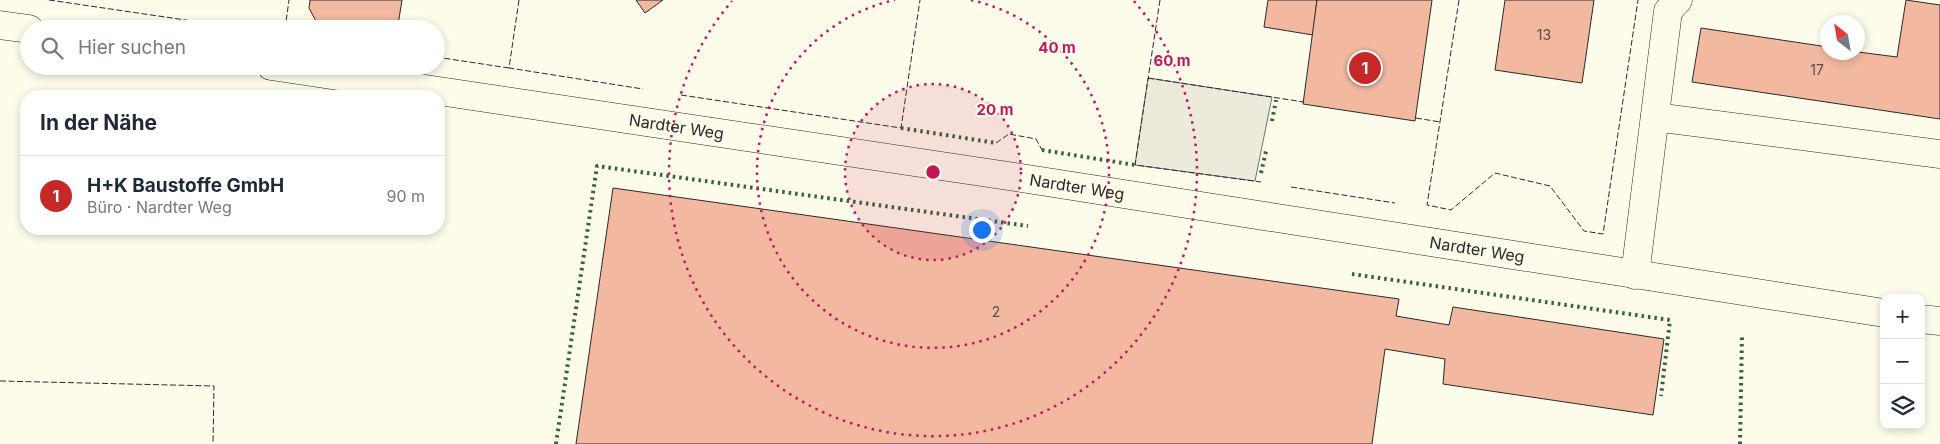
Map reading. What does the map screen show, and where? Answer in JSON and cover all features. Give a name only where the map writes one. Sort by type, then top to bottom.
[{"type":"street","points":[[1635,275],[1668,11],[1678,0]]},
{"type":"street","points":[[0,25],[20,28]]},
{"type":"street","name":"Nardter Weg","points":[[330,75],[431,90]]},
{"type":"street","name":"Nardter Weg","points":[[445,92],[1015,177],[1880,312]]},
{"type":"street","points":[[1655,117],[1940,154]]},
{"type":"street","points":[[1925,319],[1940,321]]},
{"type":"shaded area","points":[[1148,78],[1272,97],[1255,181],[1135,165]]},
{"type":"building","points":[[310,0],[402,0],[399,20],[315,20],[309,8]]},
{"type":"building","points":[[636,0],[663,0],[645,13]]},
{"type":"building","points":[[1268,0],[1317,0],[1313,35],[1264,27]]},
{"type":"building","points":[[1317,0],[1432,0],[1415,121],[1303,104]]},
{"type":"building","points":[[1505,0],[1594,0],[1582,83],[1495,70]]},
{"type":"building","points":[[1906,0],[1940,5],[1940,119],[1692,82],[1701,28],[1820,46],[1820,60],[1865,60],[1865,53],[1897,57]]},
{"type":"building","points":[[613,188],[1399,299],[1396,316],[1449,325],[1453,307],[1664,339],[1653,415],[1443,384],[1445,359],[1385,349],[1372,444],[576,444]]},
{"type":"hedge","points":[[1272,121],[1276,100]]},
{"type":"hedge","points":[[901,128],[996,143]]},
{"type":"hedge","points":[[1042,150],[1135,165]]},
{"type":"hedge","points":[[1261,173],[1266,151]]},
{"type":"hedge","points":[[556,444],[597,166],[1028,226]]},
{"type":"hedge","points":[[1352,274],[1670,320],[1661,396]]},
{"type":"hedge","points":[[1740,444],[1742,335]]},
{"type":"fence","points":[[49,0],[186,20]]},
{"type":"fence","points":[[286,20],[289,0]]},
{"type":"fence","points":[[519,0],[509,68],[643,89]]},
{"type":"fence","points":[[681,95],[901,128],[920,0]]},
{"type":"fence","points":[[1160,0],[1135,165],[1261,182]]},
{"type":"fence","points":[[1459,0],[1427,205],[1451,210],[1495,173],[1550,186],[1584,231],[1603,234],[1638,0]]},
{"type":"fence","points":[[445,58],[509,68]]},
{"type":"fence","points":[[1148,78],[1304,102]]},
{"type":"fence","points":[[1416,118],[1440,122]]},
{"type":"fence","points":[[996,143],[1009,134],[1036,139],[1042,150]]},
{"type":"fence","points":[[1291,187],[1395,203]]},
{"type":"fence","points":[[0,381],[214,386],[213,444]]},
{"type":"place","name":"H+K Baustoffe GmbH","points":[[1365,68]]}]
